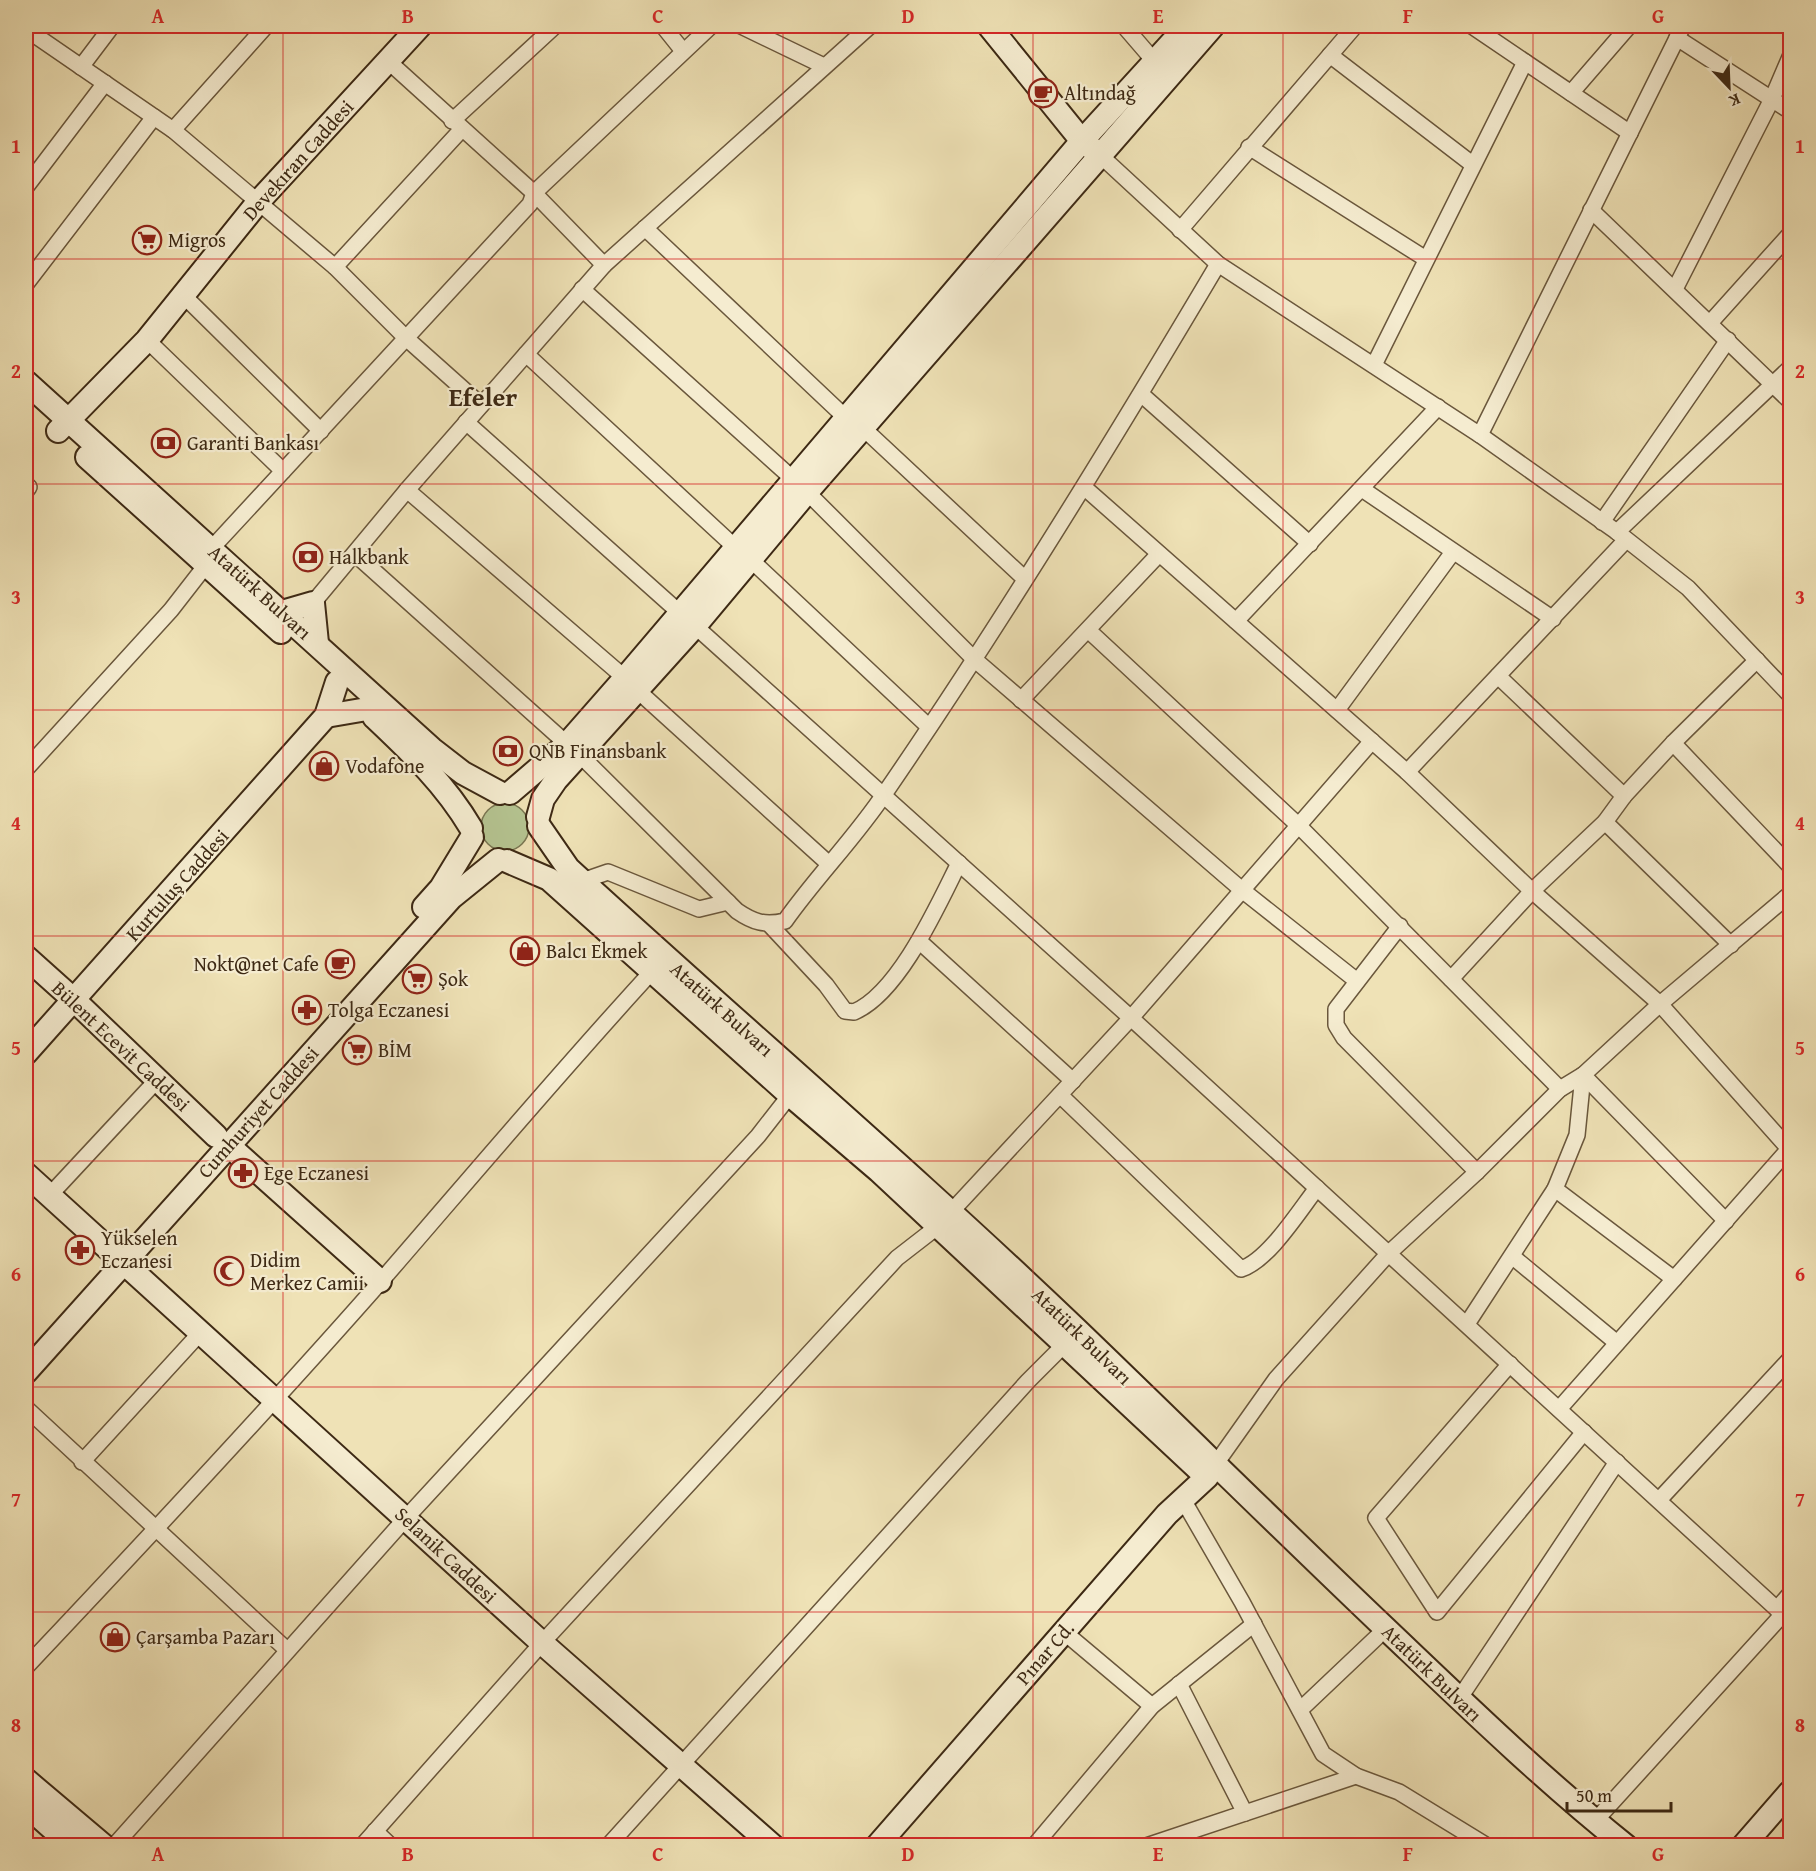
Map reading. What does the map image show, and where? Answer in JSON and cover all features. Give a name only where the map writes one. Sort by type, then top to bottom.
[{"type":"main road","name":"Devekıran Caddesi","points":[[63,426],[147,340],[259,201],[420,26]]},
{"type":"main road","points":[[989,26],[1082,141],[1101,156]]},
{"type":"main road","points":[[854,423],[1082,141],[1187,26]]},
{"type":"main road","points":[[573,749],[505,793],[490,796],[476,809],[472,833],[482,852],[503,861],[516,859],[530,850],[535,843],[543,799],[573,749],[744,554],[854,423],[1101,156],[1213,26]]},
{"type":"main road","name":"Atatürk Bulvarı","points":[[26,382],[63,426],[209,557],[434,774],[456,802],[472,833]]},
{"type":"main road","name":"Atatürk Bulvarı","points":[[26,402],[63,426]]},
{"type":"main road","name":"Atatürk Bulvarı","points":[[209,557],[282,612],[432,749],[464,773],[505,793]]},
{"type":"main road","points":[[282,612],[313,603],[316,644]]},
{"type":"main road","points":[[337,682],[326,716],[366,709]]},
{"type":"main road","name":"Kurtuluş Caddesi","points":[[26,1053],[326,716]]},
{"type":"main road","points":[[505,793],[527,801],[539,822]]},
{"type":"main road","name":"Atatürk Bulvarı","points":[[539,822],[558,856],[659,964],[790,1095],[879,1171],[944,1220],[1064,1346],[1211,1471],[1459,1699],[1595,1821],[1626,1845]]},
{"type":"main road","name":"Cumhuriyet Caddesi","points":[[26,1372],[118,1258],[441,888],[472,833]]},
{"type":"main road","name":"Atatürk Bulvarı","points":[[503,861],[549,879],[659,964],[944,1220],[1076,1329],[1211,1471],[1377,1637],[1602,1845]]},
{"type":"main road","name":"Cumhuriyet Caddesi","points":[[222,1140],[451,898],[503,861]]},
{"type":"main road","name":"Bülent Ecevit Caddesi","points":[[26,957],[222,1140],[380,1281]]},
{"type":"main road","name":"Selanik Caddesi","points":[[26,1174],[542,1643],[773,1845]]},
{"type":"main road","name":"Cumhuriyet Caddesi","points":[[26,1352],[118,1258]]},
{"type":"main road","name":"Pınar Cd.","points":[[884,1843],[1064,1632],[1182,1498],[1211,1471]]},
{"type":"main road","points":[[26,1780],[104,1845]]},
{"type":"main road","points":[[1743,1845],[1791,1792]]},
{"type":"main road","points":[[26,1805],[72,1845]]},
{"type":"street","points":[[81,67],[112,26]]},
{"type":"street","points":[[173,130],[266,26]]},
{"type":"street","points":[[335,267],[457,125],[555,26]]},
{"type":"street","points":[[663,26],[683,51]]},
{"type":"street","points":[[26,769],[171,610],[209,557],[284,471],[530,204],[534,193],[711,26]]},
{"type":"street","points":[[741,26],[824,66]]},
{"type":"street","points":[[313,603],[406,490],[604,265],[870,26]]},
{"type":"street","points":[[1124,26],[1155,62]]},
{"type":"street","points":[[1180,230],[1355,26]]},
{"type":"street","points":[[1472,26],[1493,32],[1525,62],[1630,133]]},
{"type":"street","points":[[1571,93],[1629,26]]},
{"type":"street","points":[[26,29],[173,130],[259,201],[335,267],[406,338],[481,405]]},
{"type":"street","points":[[1480,435],[1680,32],[1791,111]]},
{"type":"street","points":[[1330,55],[1472,164]]},
{"type":"street","points":[[1675,289],[1791,57]]},
{"type":"street","points":[[388,62],[534,193],[604,265]]},
{"type":"street","points":[[1374,365],[1472,164],[1525,62]]},
{"type":"street","points":[[26,187],[105,83]]},
{"type":"street","points":[[26,284],[154,117]]},
{"type":"street","points":[[1249,147],[1426,259]]},
{"type":"street","points":[[1101,156],[1218,264],[1480,435],[1622,536],[1688,588],[1791,695]]},
{"type":"street","points":[[1592,210],[1791,401]]},
{"type":"street","points":[[645,228],[1025,579]]},
{"type":"street","points":[[1710,323],[1791,234]]},
{"type":"street","points":[[355,554],[573,749],[728,902],[752,921],[770,925],[785,921],[884,795],[974,659],[1085,488],[1218,264]]},
{"type":"street","points":[[582,289],[800,485],[974,659],[1242,890],[1357,981]]},
{"type":"street","points":[[182,294],[321,431]]},
{"type":"street","points":[[147,340],[284,471]]},
{"type":"street","points":[[1602,522],[1728,340]]},
{"type":"street","points":[[526,354],[929,727]]},
{"type":"street","points":[[1407,772],[1553,619],[1622,536],[1791,368]]},
{"type":"street","points":[[1141,394],[1310,544]]},
{"type":"street","points":[[1236,621],[1438,407]]},
{"type":"street","points":[[466,422],[1131,1018],[1783,1615]]},
{"type":"street","points":[[1085,488],[1407,772],[1532,891],[1660,1004],[1790,1150],[1559,1409]]},
{"type":"street","points":[[1362,489],[1553,619]]},
{"type":"street","points":[[406,490],[631,684],[829,864]]},
{"type":"street","points":[[1337,710],[1453,552]]},
{"type":"street","points":[[1021,700],[1159,554]]},
{"type":"street","points":[[1088,630],[1298,825],[1560,1089]]},
{"type":"street","points":[[1451,978],[1532,891],[1605,822],[1624,796],[1673,743],[1757,660]]},
{"type":"street","points":[[1498,676],[1624,796]]},
{"type":"street","points":[[362,1845],[542,1643],[897,1258],[944,1220],[1131,1018],[1372,741]]},
{"type":"street","points":[[1673,743],[1791,866]]},
{"type":"street","points":[[1605,822],[1731,945]]},
{"type":"street","points":[[770,925],[826,985],[845,1011],[854,1012],[882,992],[919,941],[959,863]]},
{"type":"street","points":[[582,881],[608,872],[699,909],[728,902]]},
{"type":"street","points":[[1211,1471],[1276,1379],[1389,1252],[1477,1172],[1560,1089],[1583,1075],[1660,1004],[1791,894]]},
{"type":"street","points":[[1400,926],[1336,1009],[1336,1024],[1344,1038],[1477,1172]]},
{"type":"street","points":[[919,941],[1072,1082]]},
{"type":"street","points":[[26,1667],[155,1530],[380,1281],[614,1012],[659,964]]},
{"type":"street","points":[[1467,1324],[1513,1257],[1555,1189],[1577,1135],[1583,1075]]},
{"type":"street","points":[[1583,1075],[1726,1221]]},
{"type":"street","points":[[49,1196],[158,1079]]},
{"type":"street","points":[[114,1845],[406,1518],[758,1136],[790,1095]]},
{"type":"street","points":[[1060,1095],[1241,1269],[1250,1266],[1264,1254],[1317,1188]]},
{"type":"street","points":[[1555,1189],[1674,1279]]},
{"type":"street","points":[[1513,1257],[1617,1344]]},
{"type":"street","points":[[82,1462],[201,1332]]},
{"type":"street","points":[[608,1845],[682,1766],[1020,1390],[1064,1346]]},
{"type":"street","points":[[1659,1500],[1791,1359]]},
{"type":"street","points":[[1510,1364],[1376,1518],[1437,1612],[1584,1432]]},
{"type":"street","points":[[26,1408],[287,1650]]},
{"type":"street","points":[[1459,1699],[1617,1462]]},
{"type":"street","points":[[1182,1498],[1254,1624],[1323,1754],[1356,1776],[1399,1792],[1487,1845]]},
{"type":"street","points":[[1595,1821],[1783,1615],[1791,1594]]},
{"type":"street","points":[[1034,1845],[1152,1706],[1254,1624]]},
{"type":"street","points":[[1064,1632],[1152,1706]]},
{"type":"street","points":[[1300,1710],[1377,1637]]},
{"type":"street","points":[[1179,1684],[1245,1814]]},
{"type":"street","points":[[1146,1845],[1170,1842],[1356,1776]]},
{"type":"street","points":[[375,1831],[391,1845]]},
{"type":"green space","points":[[500,803],[510,803],[525,813],[529,827],[528,836],[519,847],[510,851],[500,851],[485,841],[481,832],[481,822],[491,807]]},
{"type":"place","name":"Altındağ","points":[[1043,93]]},
{"type":"place","name":"Migros","points":[[147,240]]},
{"type":"place","name":"Garanti Bankası","points":[[166,443]]},
{"type":"place","name":"Halkbank","points":[[308,557]]},
{"type":"place","name":"QNB Finansbank","points":[[508,751]]},
{"type":"place","name":"Vodafone","points":[[324,766]]},
{"type":"place","name":"Balcı Ekmek","points":[[525,951]]},
{"type":"place","name":"Nokt@net Cafe","points":[[340,964]]},
{"type":"place","name":"Şok","points":[[417,979]]},
{"type":"place","name":"Tolga Eczanesi","points":[[307,1010]]},
{"type":"place","name":"BİM","points":[[357,1050]]},
{"type":"place","name":"Ege Eczanesi","points":[[243,1173]]},
{"type":"place","name":"Yükselen Eczanesi","points":[[80,1250]]},
{"type":"place","name":"Didim Merkez Camii","points":[[229,1271]]},
{"type":"place","name":"Çarşamba Pazarı","points":[[115,1637]]},
{"type":"district","name":"Efeler","points":[[483,397]]}]
